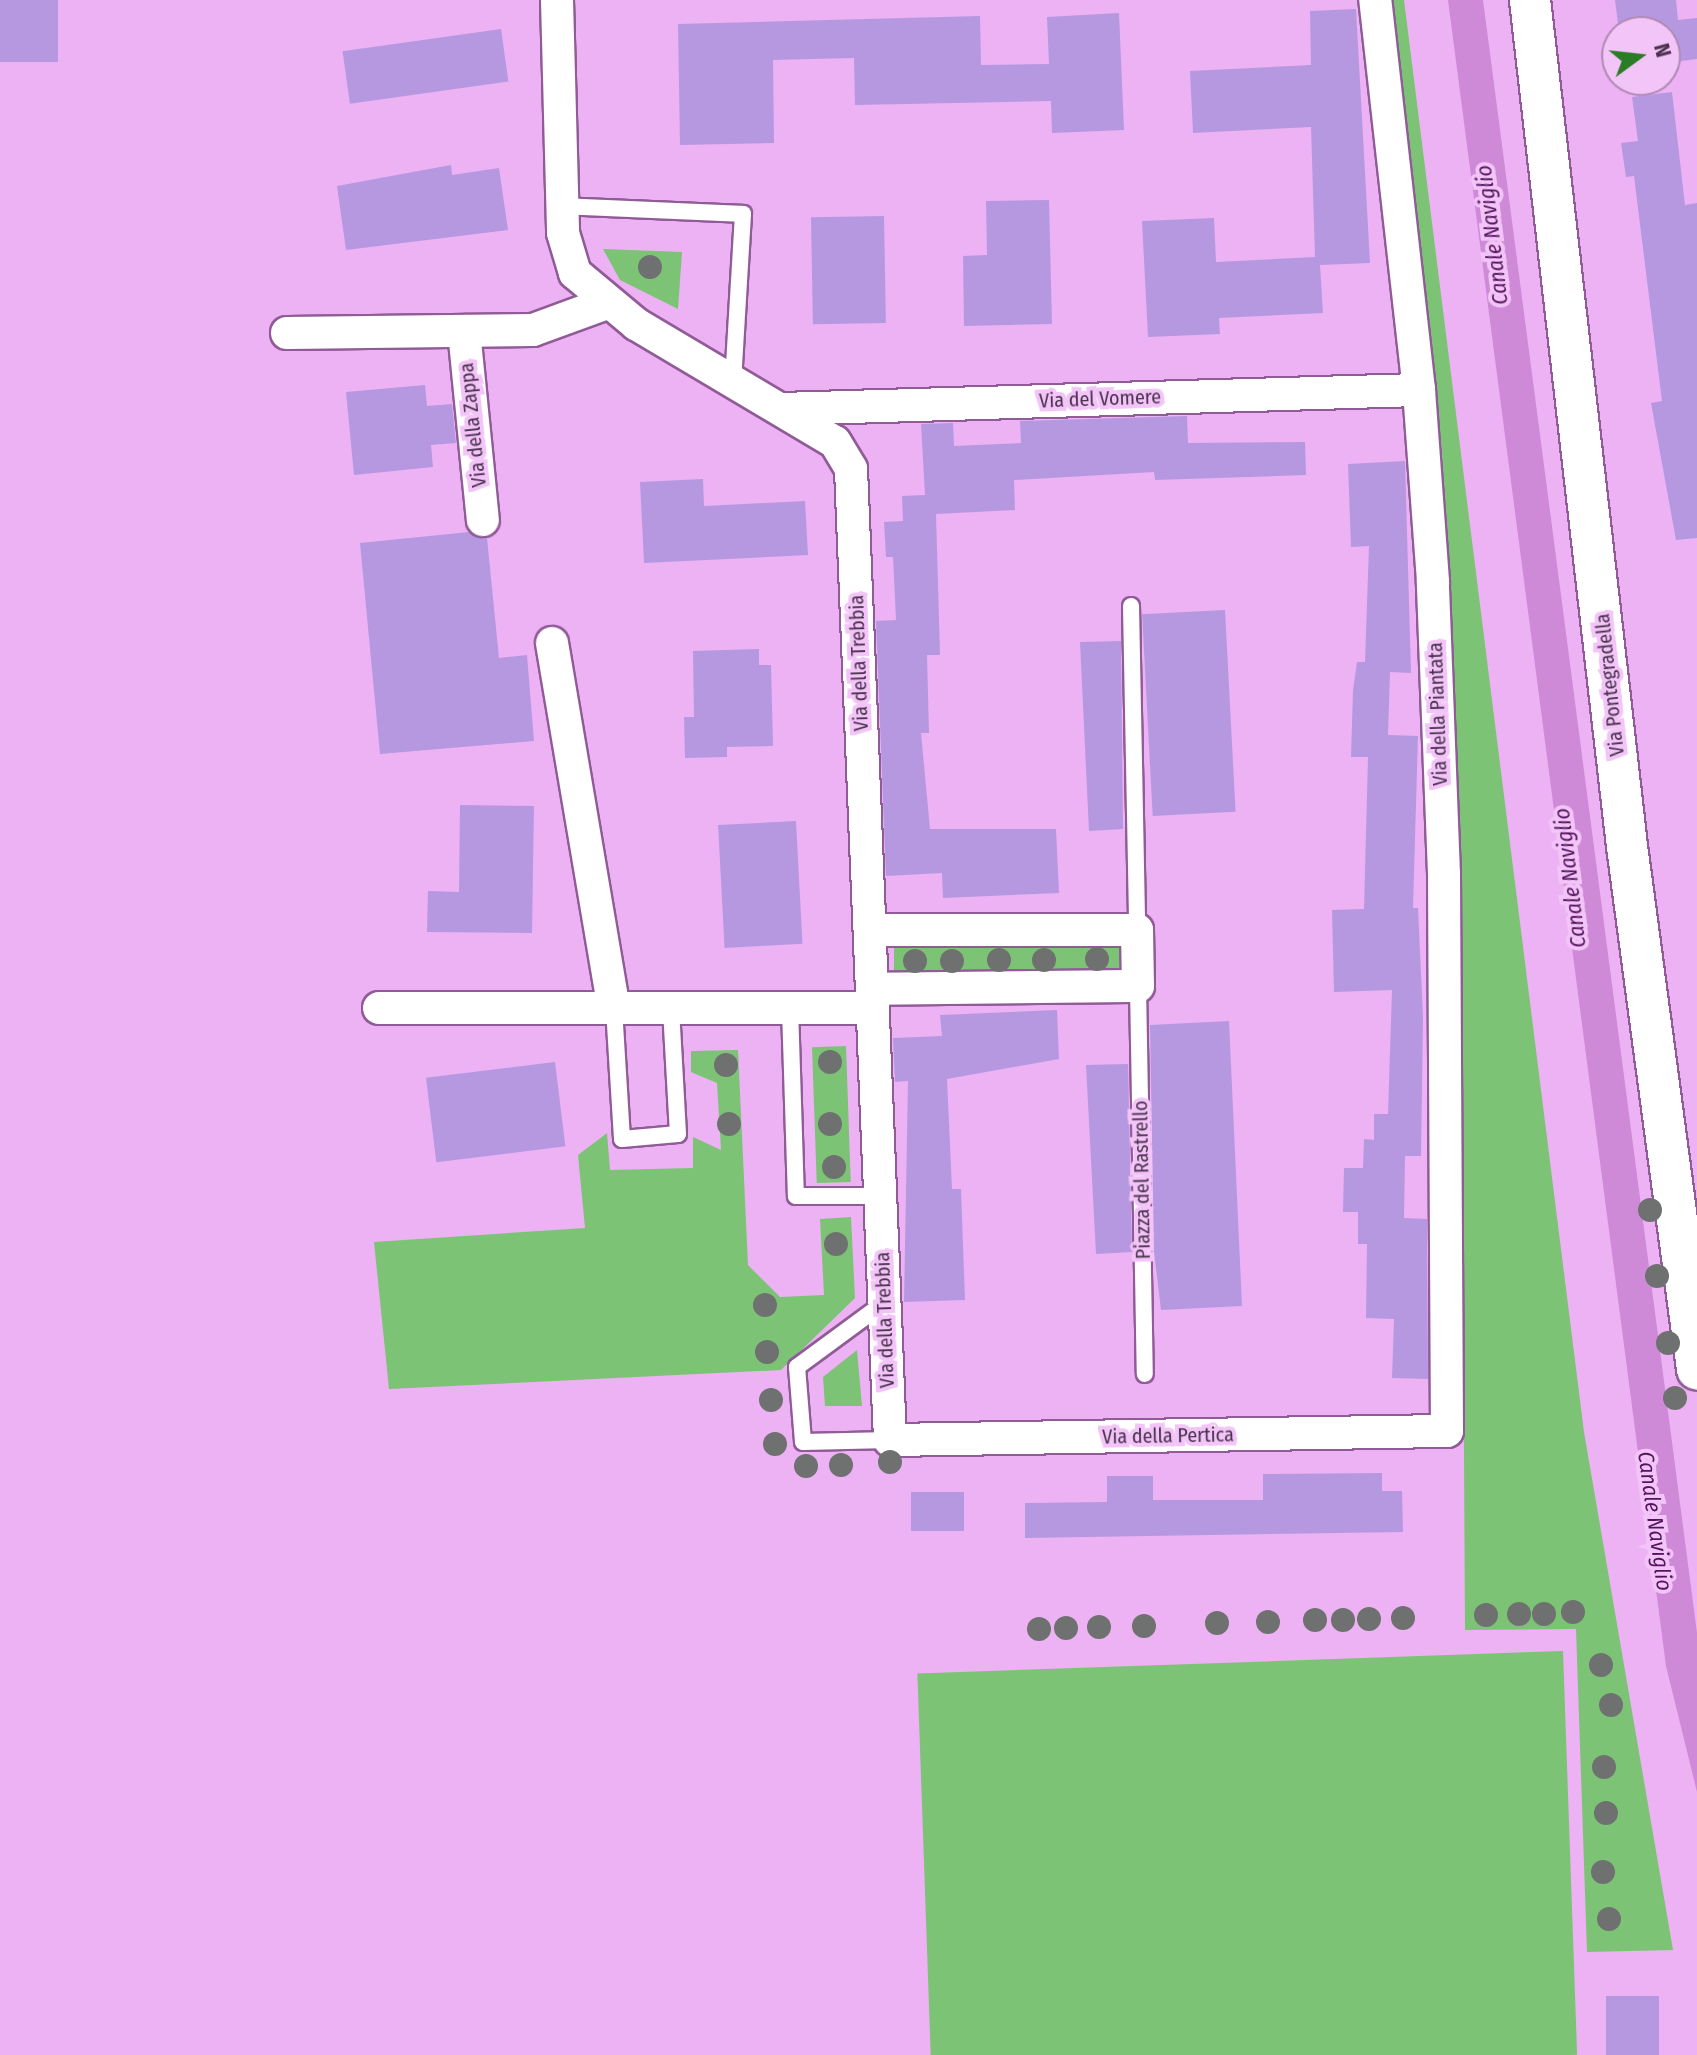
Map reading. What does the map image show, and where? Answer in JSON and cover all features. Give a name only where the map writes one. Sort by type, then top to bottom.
[{"type":"street","name":"Via della Trebbia","points":[[557,0],[562,206],[575,273],[604,304],[835,442],[851,469],[890,1440]]},
{"type":"street","name":"Via della Piantata","points":[[1375,0],[1419,390],[1444,874],[1447,1431]]},
{"type":"street","name":"Via Pontegradella","points":[[1530,0],[1627,846],[1697,1369]]},
{"type":"street","points":[[287,333],[544,328],[604,304]]},
{"type":"street","name":"Via della Zappa","points":[[464,331],[483,520]]},
{"type":"street","name":"Via del Vomere","points":[[781,409],[1419,390]]},
{"type":"street","points":[[552,643],[614,1008]]},
{"type":"street","points":[[870,930],[1137,930]]},
{"type":"street","name":"Piazza del Rastrello","points":[[1137,930],[1138,986]]},
{"type":"street","points":[[379,1008],[790,1008],[872,998],[1138,986]]},
{"type":"street","name":"Via della Pertica","points":[[890,1440],[1447,1431]]},
{"type":"lane","points":[[562,206],[743,214],[733,381]]},
{"type":"lane","name":"Piazza del Rastrello","points":[[1131,606],[1137,930]]},
{"type":"lane","name":"Piazza del Rastrello","points":[[1138,986],[1145,1374]]},
{"type":"lane","points":[[614,1008],[622,1139],[678,1134],[671,1008]]},
{"type":"lane","points":[[790,1008],[796,1196],[880,1196]]},
{"type":"lane","points":[[884,1303],[797,1367],[803,1442],[890,1440]]},
{"type":"green space","points":[[1388,0],[1404,0],[1584,1432],[1673,1950],[1587,1952],[1576,1629],[1465,1630],[1462,1101],[1442,451]]},
{"type":"green space","points":[[603,249],[682,252],[678,309],[620,280]]},
{"type":"green space","points":[[894,942],[1119,942],[1119,977],[894,977]]},
{"type":"green space","points":[[846,1046],[851,1182],[817,1183],[812,1047]]},
{"type":"green space","points":[[738,1050],[748,1265],[780,1297],[824,1295],[820,1219],[851,1217],[855,1298],[781,1370],[389,1389],[374,1242],[585,1228],[578,1155],[607,1133],[610,1170],[693,1168],[693,1137],[721,1150],[717,1083],[691,1072],[691,1051]]},
{"type":"green space","points":[[857,1350],[862,1406],[825,1406],[823,1377]]},
{"type":"green space","points":[[1563,1651],[1577,2055],[931,2055],[917,1674]]},
{"type":"water","name":"Canale Naviglio","points":[[1448,0],[1483,0],[1697,1633],[1697,1792],[1666,1666]]},
{"type":"building","points":[[0,0],[58,0],[58,62],[0,62]]},
{"type":"building","points":[[1615,0],[1676,0],[1678,16],[1617,16]]},
{"type":"building","points":[[1356,9],[1370,263],[1320,265],[1323,313],[1219,318],[1220,334],[1148,337],[1142,221],[1214,218],[1216,262],[1315,257],[1311,127],[1193,133],[1190,71],[1311,65],[1310,11]]},
{"type":"building","points":[[1119,13],[1124,130],[1052,133],[1051,101],[855,105],[854,58],[773,60],[774,143],[680,145],[678,24],[980,16],[981,65],[1049,64],[1047,17]]},
{"type":"building","points":[[1697,18],[1697,59],[1681,61],[1681,20]]},
{"type":"building","points":[[501,29],[508,81],[350,104],[343,51]]},
{"type":"building","points":[[1672,96],[1685,205],[1697,203],[1697,538],[1676,540],[1651,403],[1662,401],[1634,176],[1626,177],[1621,143],[1638,141],[1632,97]]},
{"type":"building","points":[[451,165],[452,175],[499,168],[508,230],[346,250],[337,186]]},
{"type":"building","points":[[1049,200],[1052,324],[964,326],[963,256],[987,255],[986,201]]},
{"type":"building","points":[[884,216],[886,323],[813,324],[811,217]]},
{"type":"building","points":[[425,385],[427,406],[452,404],[456,443],[431,445],[433,467],[354,475],[346,392]]},
{"type":"building","points":[[1187,416],[1188,443],[1305,442],[1306,475],[1155,480],[1154,472],[1014,480],[1015,510],[936,514],[940,655],[927,655],[929,733],[921,733],[930,829],[1056,829],[1059,893],[943,898],[942,873],[886,876],[876,621],[896,620],[893,557],[886,557],[884,522],[903,521],[902,496],[925,495],[921,424],[953,423],[954,446],[1021,443],[1020,421]]},
{"type":"building","points":[[1405,461],[1411,673],[1390,672],[1388,735],[1418,736],[1413,908],[1418,908],[1423,1017],[1421,1156],[1405,1156],[1404,1218],[1427,1219],[1428,1379],[1392,1378],[1394,1319],[1366,1318],[1367,1244],[1358,1244],[1358,1212],[1343,1212],[1344,1168],[1363,1168],[1364,1139],[1374,1140],[1374,1114],[1388,1114],[1392,990],[1334,992],[1332,910],[1364,909],[1368,757],[1351,757],[1357,662],[1365,662],[1369,546],[1351,547],[1348,464]]},
{"type":"building","points":[[703,479],[704,506],[805,501],[808,555],[644,563],[640,482]]},
{"type":"building","points":[[469,532],[487,538],[499,658],[527,655],[534,741],[380,754],[360,543]]},
{"type":"building","points":[[1225,610],[1236,812],[1153,816],[1142,614]]},
{"type":"building","points":[[1121,641],[1123,829],[1089,831],[1080,642]]},
{"type":"building","points":[[759,649],[759,665],[771,665],[773,746],[727,747],[727,757],[685,758],[684,717],[694,717],[693,651]]},
{"type":"building","points":[[460,805],[534,806],[532,933],[427,932],[428,891],[459,892]]},
{"type":"building","points":[[796,821],[802,944],[725,948],[718,825]]},
{"type":"building","points":[[1057,1010],[1059,1059],[947,1079],[952,1189],[961,1189],[965,1300],[904,1302],[908,1081],[895,1082],[893,1038],[942,1036],[940,1015]]},
{"type":"building","points":[[1229,1021],[1242,1306],[1161,1310],[1154,1251],[1150,1025]]},
{"type":"building","points":[[555,1062],[565,1146],[436,1162],[426,1078]]},
{"type":"building","points":[[1128,1064],[1132,1252],[1096,1254],[1086,1065]]},
{"type":"building","points":[[1382,1473],[1382,1491],[1402,1491],[1403,1532],[1025,1538],[1025,1503],[1107,1502],[1107,1476],[1153,1476],[1153,1500],[1263,1500],[1263,1474]]},
{"type":"building","points":[[911,1492],[964,1492],[964,1531],[911,1531]]},
{"type":"building","points":[[1606,1996],[1659,1996],[1659,2055],[1606,2055]]}]
